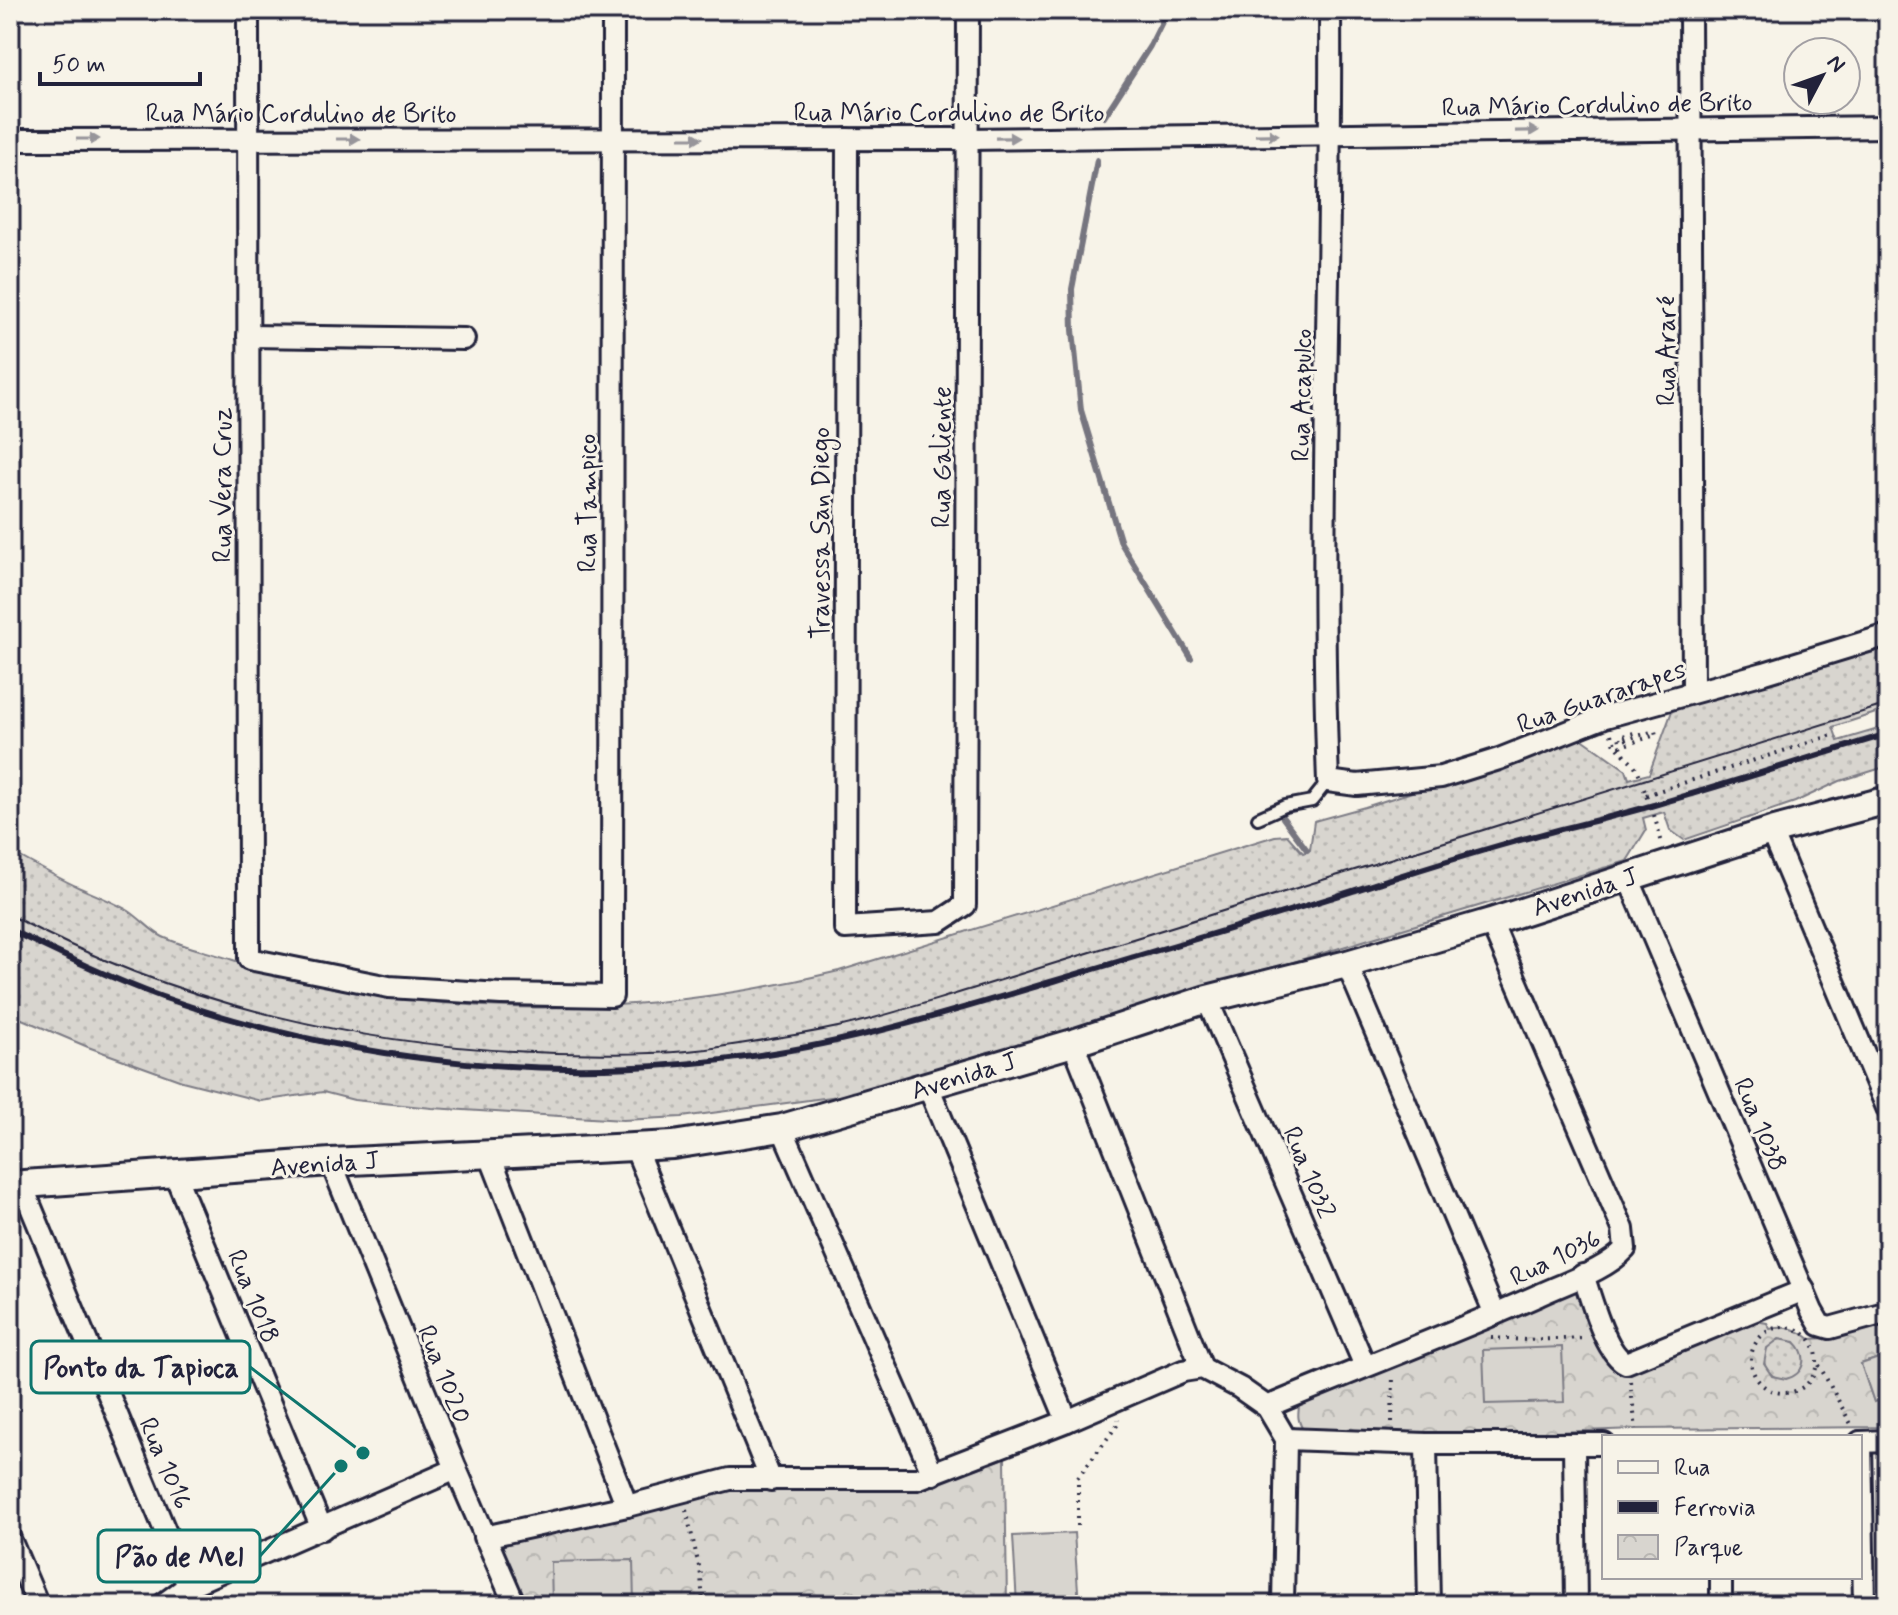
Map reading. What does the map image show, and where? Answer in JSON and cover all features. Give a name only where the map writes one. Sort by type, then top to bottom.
[{"type":"street","name":"Rua Vera Cruz","points":[[248,10],[249,959]]},
{"type":"street","name":"Rua Tampico","points":[[249,959],[389,987],[501,994],[612,996],[613,10]]},
{"type":"street","name":"Rua Galiente","points":[[965,905],[968,10]]},
{"type":"street","name":"Rua Acapulco","points":[[1328,781],[1324,668],[1330,10]]},
{"type":"street","name":"Rua Araré","points":[[1690,10],[1693,691]]},
{"type":"street","name":"Rua Mário Cordulino de Brito","points":[[10,140],[968,139],[1888,127]]},
{"type":"street","name":"Travessa San Diego","points":[[847,139],[845,928],[939,922],[965,905]]},
{"type":"street","points":[[248,336],[464,339]]},
{"type":"street","name":"Rua Guararapes","points":[[1328,781],[1357,785],[1441,777],[1499,759],[1605,717],[1888,635]]},
{"type":"street","name":"Avenida J","points":[[16,1184],[331,1162],[673,1145],[782,1128],[1073,1043],[1207,999],[1347,964],[1491,922],[1771,831],[1888,800]]},
{"type":"street","points":[[1771,831],[1888,1110]]},
{"type":"street","name":"Rua 1038","points":[[1628,877],[1820,1325],[1830,1328],[1888,1312]]},
{"type":"street","name":"Rua 1036","points":[[1267,1407],[1495,1314],[1583,1275],[1619,1256],[1625,1249],[1626,1240],[1491,922]]},
{"type":"street","points":[[1347,964],[1495,1314]]},
{"type":"street","name":"Rua 1032","points":[[1207,999],[1365,1366]]},
{"type":"street","points":[[1073,1043],[1202,1368]]},
{"type":"street","points":[[928,1086],[1067,1421]]},
{"type":"street","points":[[782,1128],[933,1474]]},
{"type":"street","points":[[635,1147],[771,1480]]},
{"type":"street","points":[[489,1153],[627,1506]]},
{"type":"street","name":"Rua 1020","points":[[331,1162],[484,1537],[515,1605]]},
{"type":"street","name":"Rua 1018","points":[[174,1172],[322,1529]]},
{"type":"street","name":"Rua 1016","points":[[16,1184],[188,1586]]},
{"type":"street","points":[[1583,1275],[1611,1348],[1619,1360],[1626,1363],[1804,1290]]},
{"type":"street","points":[[484,1537],[627,1506],[730,1479],[917,1479],[1067,1421],[1183,1371],[1202,1368],[1240,1388],[1267,1407],[1286,1439],[1283,1605]]},
{"type":"street","points":[[1862,1438],[1888,1441]]},
{"type":"street","points":[[1286,1439],[1426,1444],[1602,1444]]},
{"type":"street","points":[[1426,1444],[1429,1605]]},
{"type":"street","points":[[1574,1444],[1576,1605]]},
{"type":"street","points":[[162,1605],[188,1586],[456,1469]]},
{"type":"street","points":[[10,1539],[38,1605]]},
{"type":"street","points":[[1862,1549],[1864,1605]]},
{"type":"street","points":[[1721,1579],[1721,1605]]},
{"type":"lane","points":[[1258,818],[1285,806],[1312,801],[1328,781]]},
{"type":"path","points":[[1625,755],[1621,746],[1656,735],[1655,731],[1620,741],[1619,737],[1656,726]]},
{"type":"path","points":[[1610,730],[1614,747],[1635,764],[1640,776]]},
{"type":"path","points":[[1644,789],[1647,798],[1836,734]]},
{"type":"path","points":[[1654,815],[1669,863]]},
{"type":"path","points":[[1818,1363],[1815,1373],[1801,1389],[1789,1394],[1764,1388],[1750,1366],[1751,1352],[1758,1338],[1769,1329],[1784,1326],[1799,1330],[1810,1339],[1817,1352],[1818,1363],[1857,1435]]},
{"type":"path","points":[[1483,1337],[1526,1340],[1600,1338]]},
{"type":"path","points":[[1392,1422],[1394,1361]]},
{"type":"path","points":[[1626,1363],[1636,1429]]},
{"type":"path","points":[[1078,1526],[1078,1478],[1118,1424],[1114,1401]]},
{"type":"path","points":[[682,1492],[701,1575],[703,1605]]},
{"type":"green space","points":[[1888,643],[1888,709],[1833,727],[1838,741],[1888,726],[1888,766],[1684,840],[1670,830],[1664,812],[1643,818],[1646,830],[1627,861],[861,1093],[682,1117],[623,1120],[432,1108],[354,1100],[323,1092],[261,1101],[182,1081],[88,1047],[10,1014],[10,851],[123,908],[163,937],[307,981],[382,995],[458,1004],[535,1008],[688,999],[839,971],[1275,836],[1287,835],[1303,853],[1310,850],[1314,821],[1581,738],[1626,770],[1629,779],[1649,774],[1672,711]]},
{"type":"green space","points":[[1576,1287],[1582,1291],[1613,1367],[1620,1369],[1744,1319],[1767,1323],[1770,1329],[1791,1329],[1810,1339],[1826,1338],[1888,1318],[1888,1355],[1861,1364],[1874,1402],[1888,1398],[1888,1427],[1636,1429],[1392,1438],[1307,1435],[1299,1419],[1300,1401]],"holes":[[[1779,1339],[1795,1342],[1802,1353],[1801,1369],[1786,1379],[1772,1376],[1764,1364],[1767,1348]]]},
{"type":"green space","points":[[1784,1339],[1798,1345],[1804,1359],[1798,1373],[1784,1379],[1770,1373],[1764,1359],[1770,1345]]},
{"type":"green space","points":[[1562,1347],[1564,1402],[1485,1404],[1483,1350]]},
{"type":"green space","points":[[1888,1355],[1888,1398],[1874,1402],[1861,1364]]},
{"type":"green space","points":[[1005,1458],[1007,1605],[523,1605],[499,1553],[505,1539],[718,1488],[926,1487]]},
{"type":"green space","points":[[1074,1533],[1079,1605],[1017,1605],[1013,1536]]},
{"type":"green space","points":[[633,1560],[634,1605],[552,1605],[551,1562]]},
{"type":"waterway","points":[[1104,117],[1150,46],[1168,10]]},
{"type":"waterway","points":[[1097,160],[1072,289],[1081,410],[1121,543],[1191,658]]},
{"type":"waterway","points":[[1283,818],[1307,850]]},
{"type":"tram line","points":[[10,915],[74,947],[139,974],[206,997],[344,1031],[414,1042],[556,1053],[613,1054],[707,1049],[872,1019],[1888,704]]},
{"type":"railway","points":[[10,930],[162,997],[237,1021],[389,1054],[545,1068],[701,1062],[814,1046],[917,1021],[1482,851],[1654,805],[1888,734]]},
{"type":"place","name":"Ponto da Tapioca","points":[[363,1453]]},
{"type":"place","name":"Pão de Mel","points":[[341,1466]]}]
